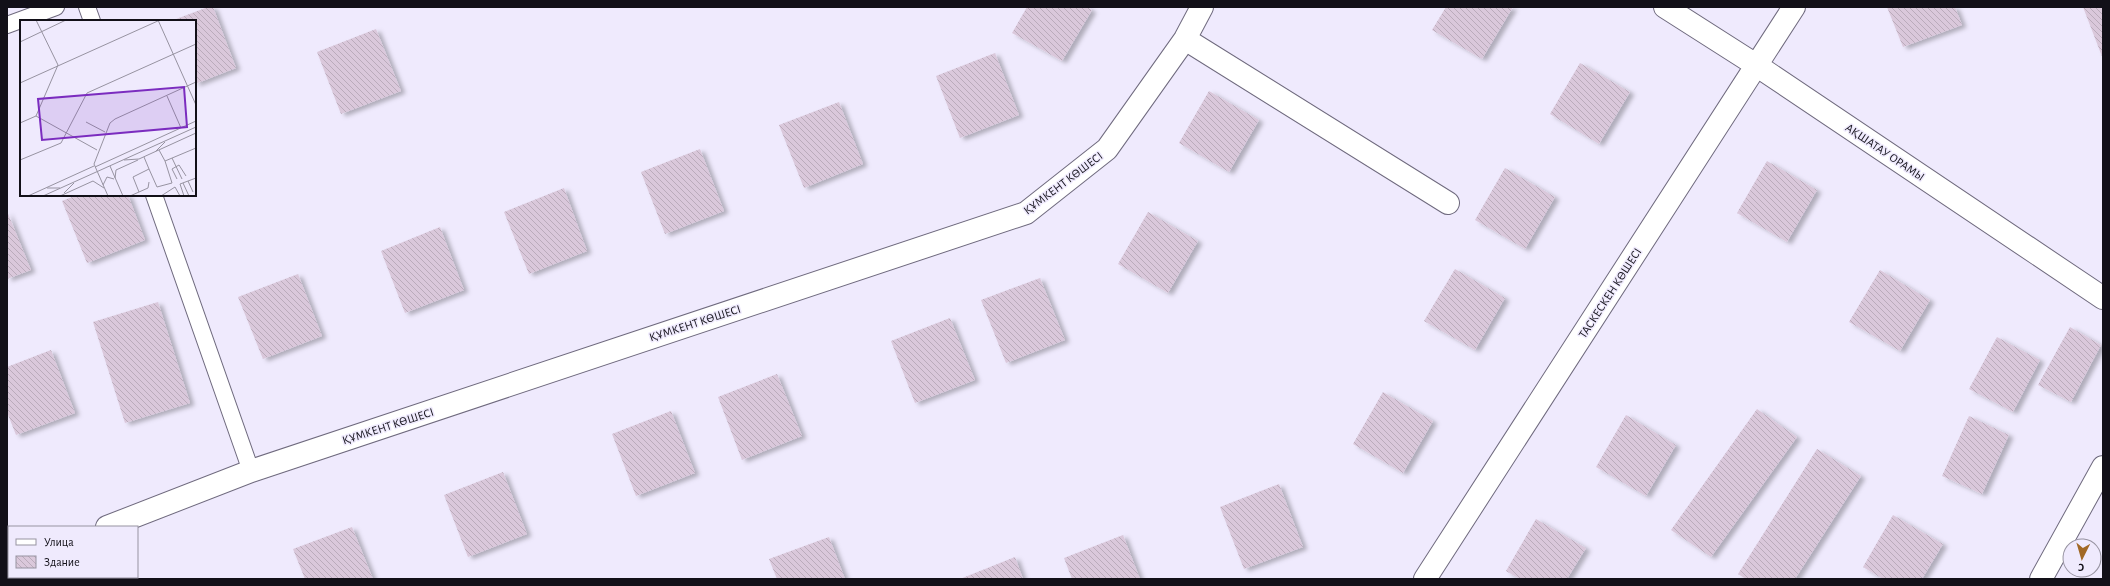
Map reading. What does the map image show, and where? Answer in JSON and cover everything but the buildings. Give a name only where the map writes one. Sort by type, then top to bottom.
[{"type":"street","name":"ҚҰМКЕНТ КӨШЕСІ","points":[[110,526],[251,471],[1026,213],[1107,149],[1185,39],[1202,7]]},
{"type":"street","name":"АҚШАТАУ ОРАМЫ","points":[[1665,7],[1756,65],[2103,298]]},
{"type":"street","name":"ТАСКЕСКЕН КӨШЕСІ","points":[[1425,579],[1794,7]]},
{"type":"street","points":[[1185,39],[1448,203]]},
{"type":"street","points":[[2041,579],[2103,467]]},
{"type":"lane","points":[[21,20],[56,7]]},
{"type":"lane","points":[[87,7],[92,20]]},
{"type":"lane","points":[[7,25],[20,20]]},
{"type":"lane","points":[[154,196],[251,471]]}]
